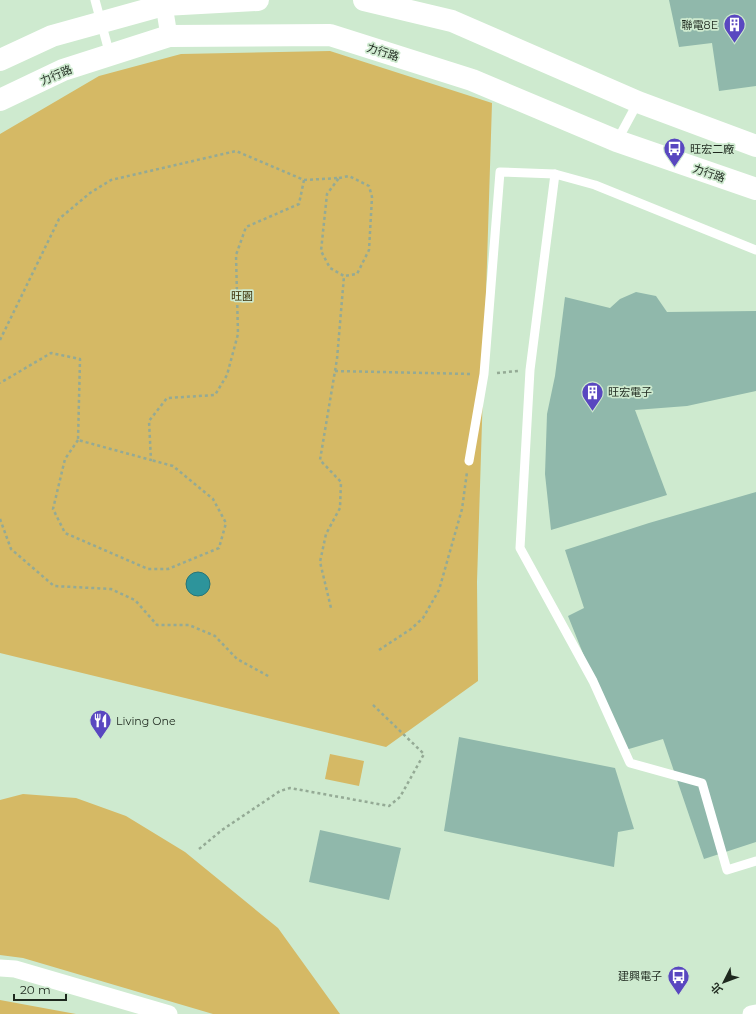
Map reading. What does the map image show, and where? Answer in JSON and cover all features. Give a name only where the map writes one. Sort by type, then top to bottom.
[{"type":"street","points":[[0,60],[52,36],[101,23],[164,3],[258,0]]},
{"type":"street","points":[[364,0],[452,20],[638,102],[756,146]]},
{"type":"street","points":[[164,3],[169,36]]},
{"type":"street","name":"力行路","points":[[0,100],[63,70],[169,36],[330,35],[472,80],[617,141],[756,189]]},
{"type":"street","points":[[0,968],[15,969],[169,1014]]},
{"type":"street","points":[[751,1014],[756,1013]]},
{"type":"lane","points":[[94,0],[110,55]]},
{"type":"lane","points":[[617,141],[638,102]]},
{"type":"lane","points":[[468,461],[484,374],[500,172],[555,174],[595,185],[756,250]]},
{"type":"lane","points":[[555,174],[530,370],[520,548],[593,681],[630,763],[702,784],[727,870],[756,861]]},
{"type":"path","points":[[0,340],[58,220],[90,193],[111,180],[236,151],[304,180],[349,176],[369,186],[372,197],[369,250],[357,274],[344,276],[330,268],[321,251],[327,194],[339,178]]},
{"type":"path","points":[[151,460],[149,421],[167,398],[215,395],[228,375],[238,334],[236,255],[246,227],[299,204],[304,180]]},
{"type":"path","points":[[331,608],[320,562],[326,534],[340,508],[341,482],[320,460],[334,371],[344,276]]},
{"type":"path","points":[[0,383],[51,353],[80,359],[78,440],[65,459],[54,509],[65,533],[148,569],[168,569],[219,548],[226,523],[213,499],[173,466],[78,440]]},
{"type":"path","points":[[334,371],[484,374],[530,370]]},
{"type":"path","points":[[379,650],[411,629],[423,618],[439,590],[462,509],[468,461]]},
{"type":"path","points":[[0,519],[11,550],[54,586],[111,589],[136,600],[157,625],[189,624],[215,636],[237,659],[270,677]]},
{"type":"path","points":[[200,849],[222,830],[280,791],[290,788],[389,806],[400,797],[424,754],[372,704]]},
{"type":"green space","name":"旺園","points":[[330,51],[492,103],[477,582],[478,681],[386,747],[0,653],[0,134],[99,76],[181,54]]},
{"type":"green space","points":[[330,754],[364,761],[359,786],[325,779]]},
{"type":"green space","points":[[23,794],[76,798],[126,816],[185,852],[278,928],[340,1014],[213,1014],[23,958],[0,955],[0,800]]},
{"type":"green space","points":[[0,1000],[76,1014],[0,1014]]},
{"type":"water","points":[[193,572],[203,572],[210,579],[210,589],[203,596],[193,596],[186,589],[186,579]]},
{"type":"building","name":"聯電8E","points":[[669,0],[756,0],[756,86],[719,91],[712,43],[679,47]]},
{"type":"building","name":"旺宏電子","points":[[636,292],[656,296],[667,312],[756,311],[756,391],[687,406],[635,410],[667,495],[551,530],[545,474],[547,414],[555,376],[565,297],[610,308],[620,299]]},
{"type":"building","points":[[756,492],[756,842],[704,859],[663,739],[622,751],[568,616],[584,608],[565,550],[649,523]]},
{"type":"building","points":[[459,737],[615,768],[634,829],[618,832],[614,867],[444,831]]},
{"type":"building","points":[[320,830],[401,848],[389,900],[309,882]]},
{"type":"place","name":"聯電8E","points":[[734,44]]},
{"type":"place","name":"旺宏二廠","points":[[674,168]]},
{"type":"place","name":"旺宏電子","points":[[592,412]]},
{"type":"place","name":"Living One","points":[[101,740]]},
{"type":"place","name":"建興電子","points":[[678,996]]}]
